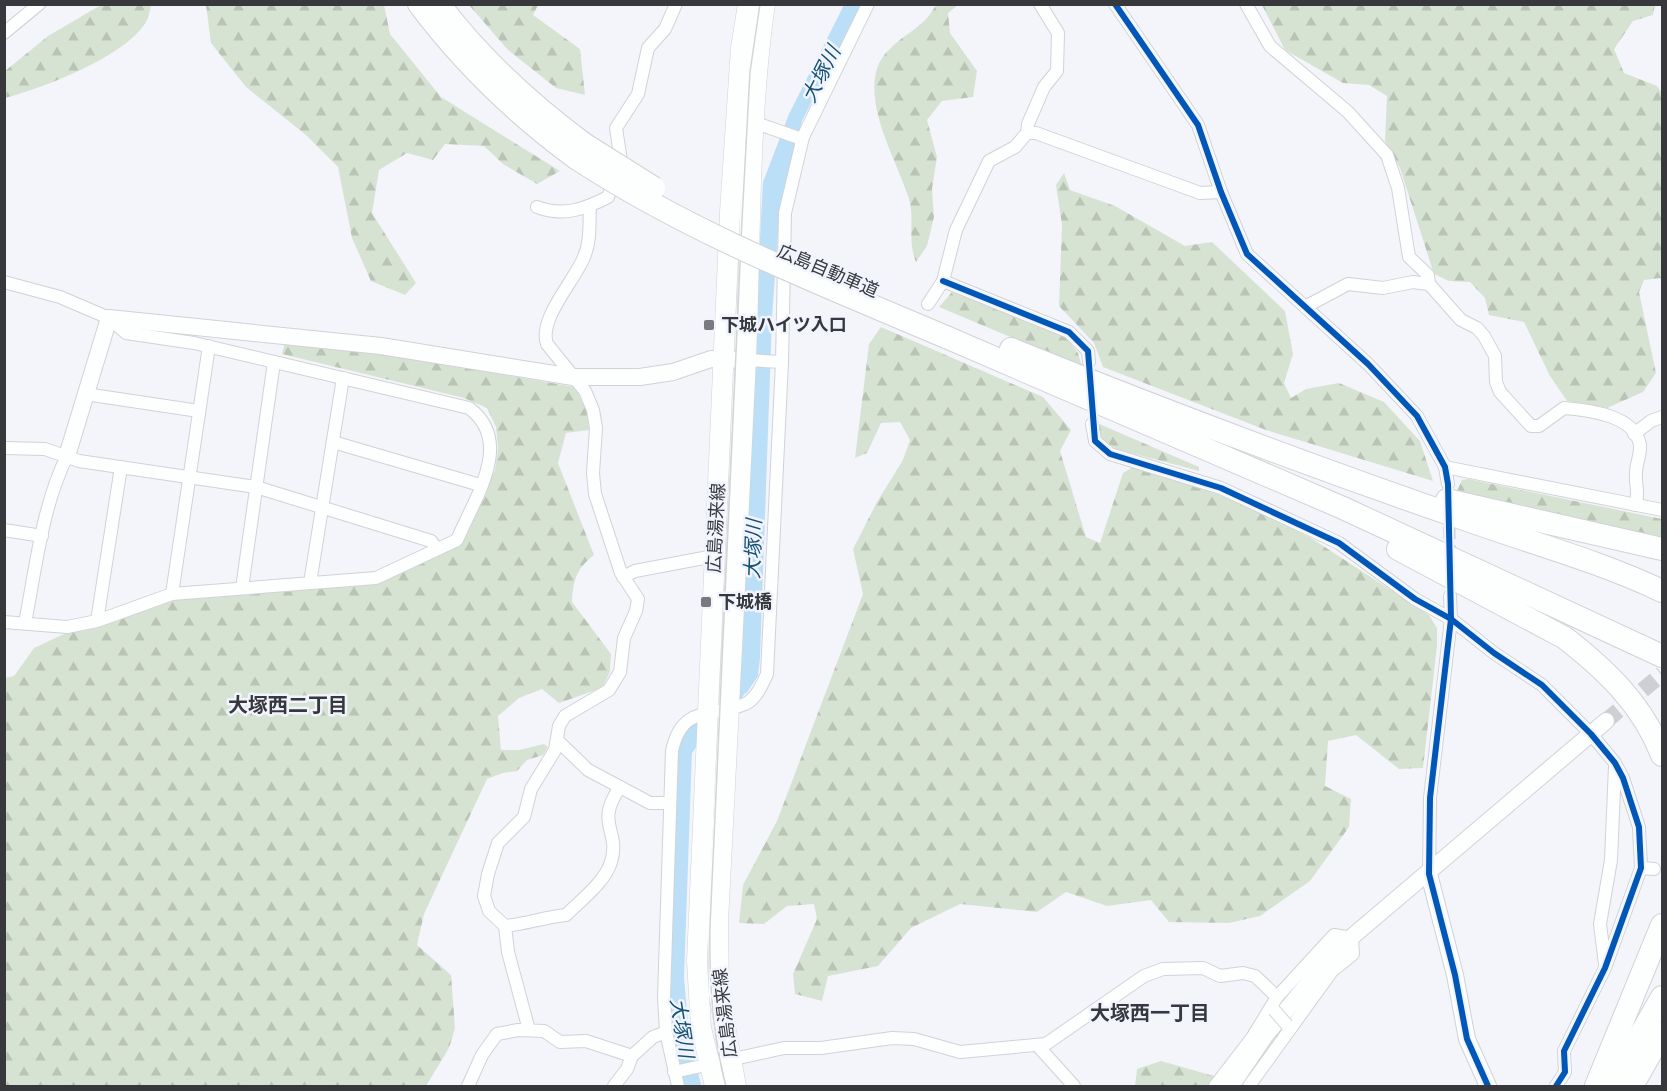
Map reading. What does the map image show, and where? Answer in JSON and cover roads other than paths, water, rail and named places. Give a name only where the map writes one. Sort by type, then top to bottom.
[{"type":"highway","name":"広島自動車道","points":[[419,4],[477,74],[520,115],[580,151]]},
{"type":"highway","name":"広島自動車道","points":[[439,4],[488,62],[580,151],[627,192],[695,228],[947,330],[1273,448]]},
{"type":"highway","name":"広島自動車道","points":[[947,330],[1204,449]]},
{"type":"highway","points":[[1273,448],[1402,489],[1662,549]]},
{"type":"highway","points":[[1273,448],[1470,521],[1575,556],[1662,591]]},
{"type":"highway","points":[[1204,449],[1343,508],[1662,656]]},
{"type":"highway","points":[[1204,449],[1565,638],[1589,657],[1627,694],[1644,717],[1662,755]]},
{"type":"highway","points":[[1596,1086],[1662,925]]},
{"type":"highway","points":[[1611,1086],[1662,997]]},
{"type":"highway","points":[[1632,1086],[1662,1033]]},
{"type":"main road","name":"広島湯来線","points":[[715,1086],[704,1064],[697,961],[708,740],[729,678],[748,361],[745,122],[741,48],[748,4]]},
{"type":"main road","name":"広島湯来線","points":[[736,1086],[729,1060],[719,994],[718,710],[714,556],[730,212],[765,4]]},
{"type":"street","points":[[4,33],[39,4]]},
{"type":"street","points":[[537,207],[550,212],[572,211],[590,206],[608,197],[621,161],[616,128],[638,94],[648,48],[665,29],[676,4]]},
{"type":"street","points":[[678,1086],[666,1032],[664,997],[672,751],[675,735],[684,723],[718,710],[746,703],[759,690],[767,674],[784,213],[801,137],[868,4]]},
{"type":"street","points":[[928,304],[943,280],[956,230],[988,161],[1015,147],[1027,132],[1028,124],[1044,87],[1057,71],[1058,33],[1040,4]]},
{"type":"street","points":[[1115,4],[1198,125],[1221,192],[1247,254],[1368,364],[1417,416],[1445,467],[1448,484]]},
{"type":"street","points":[[1246,4],[1270,46],[1348,112],[1387,155],[1398,188],[1408,256],[1428,275],[1429,284],[1461,320],[1477,328],[1484,336],[1495,356],[1496,382],[1500,392],[1531,426],[1539,426],[1564,408],[1615,418],[1626,424],[1634,434],[1640,447],[1635,475],[1639,489],[1635,505]]},
{"type":"street","points":[[745,122],[801,137]]},
{"type":"street","points":[[1027,132],[1036,133],[1200,193],[1221,192]]},
{"type":"street","points":[[529,1030],[508,952],[505,926],[489,911],[484,896],[488,874],[498,843],[524,817],[533,783],[555,750],[559,726],[565,716],[609,690],[620,672],[624,638],[636,611],[638,599],[623,577],[595,494],[593,473],[596,428],[593,410],[585,391],[547,344],[544,336],[548,321],[584,258],[588,244],[590,206]]},
{"type":"street","points":[[943,280],[1069,332],[1088,351],[1089,362]]},
{"type":"street","points":[[4,282],[60,297],[108,318],[126,333],[209,346],[469,408],[480,416],[489,433],[492,448],[457,540],[376,578],[172,594],[97,621],[67,627],[4,622]]},
{"type":"street","points":[[1305,307],[1348,284],[1383,288],[1413,282],[1429,284]]},
{"type":"street","points":[[108,318],[370,344],[573,377],[640,377],[673,372],[711,359],[778,362]]},
{"type":"street","points":[[25,623],[56,479],[67,456],[108,318]]},
{"type":"street","points":[[172,594],[209,346]]},
{"type":"street","points":[[242,588],[274,362]]},
{"type":"street","points":[[310,583],[343,378]]},
{"type":"street","points":[[85,394],[199,411]]},
{"type":"street","points":[[1634,434],[1662,417]]},
{"type":"street","points":[[1092,424],[1095,441],[1110,454],[1221,488],[1339,543],[1415,599],[1450,619],[1494,653],[1542,685],[1591,734],[1615,763],[1639,827],[1641,868],[1605,968],[1564,1051],[1565,1072],[1556,1086]]},
{"type":"street","points":[[333,442],[480,484]]},
{"type":"street","points":[[4,448],[45,449],[79,461],[256,487],[322,510],[431,541],[437,549]]},
{"type":"street","points":[[97,621],[121,467]]},
{"type":"street","points":[[1445,467],[1662,510]]},
{"type":"street","points":[[4,530],[42,536]]},
{"type":"street","points":[[623,577],[635,571],[714,556]]},
{"type":"street","points":[[1450,596],[1450,619],[1430,798],[1429,874],[1455,975],[1467,1039],[1488,1086]]},
{"type":"street","points":[[1231,1086],[1306,983],[1334,952],[1429,874],[1475,831],[1606,721]]},
{"type":"street","points":[[557,740],[588,770],[650,803],[670,803]]},
{"type":"street","points":[[1605,968],[1600,924],[1611,860],[1615,763]]},
{"type":"street","points":[[505,926],[525,924],[544,917],[566,915],[603,876],[611,863],[613,851],[607,816],[609,804],[620,787]]},
{"type":"street","points":[[1641,868],[1654,869]]},
{"type":"street","points":[[1215,1086],[1274,1005],[1334,935],[1352,938]]},
{"type":"street","points":[[1249,1086],[1288,1027],[1332,971],[1353,954],[1352,938]]},
{"type":"street","points":[[675,1071],[784,1048],[821,1048],[892,1038],[914,1039],[960,1052],[1046,1044],[1144,976],[1162,969],[1203,968],[1220,976],[1243,972],[1255,976],[1288,1027]]},
{"type":"street","points":[[468,1086],[482,1054],[497,1034],[529,1030],[544,1031],[560,1042],[586,1041],[632,1056]]},
{"type":"street","points":[[614,1086],[627,1069],[632,1056],[653,1036],[666,1032]]},
{"type":"street","points":[[1037,1045],[1066,1081],[1074,1086]]},
{"type":"water","points":[[844,5],[861,5],[802,121],[780,205],[772,318],[760,658],[758,676],[746,694],[737,668],[763,182],[789,114]]},
{"type":"waterway","points":[[30,19],[47,4]]},
{"type":"waterway","name":"大塚川","points":[[692,1086],[680,1034],[675,978],[683,751],[690,740],[740,685],[749,661]]},
{"type":"tunnel","points":[[1449,509],[1450,561]]},
{"type":"tunnel","points":[[1606,721],[1662,674]]},
{"type":"tram line","points":[[726,1086],[717,1047],[712,1007],[710,926],[750,72],[760,4]]},
{"type":"place","name":"下城ハイツ入口","points":[[709,325]]},
{"type":"place","name":"下城橋","points":[[706,602]]},
{"type":"district","name":"大塚西二丁目","points":[[288,705]]},
{"type":"district","name":"大塚西一丁目","points":[[1150,1013]]}]
